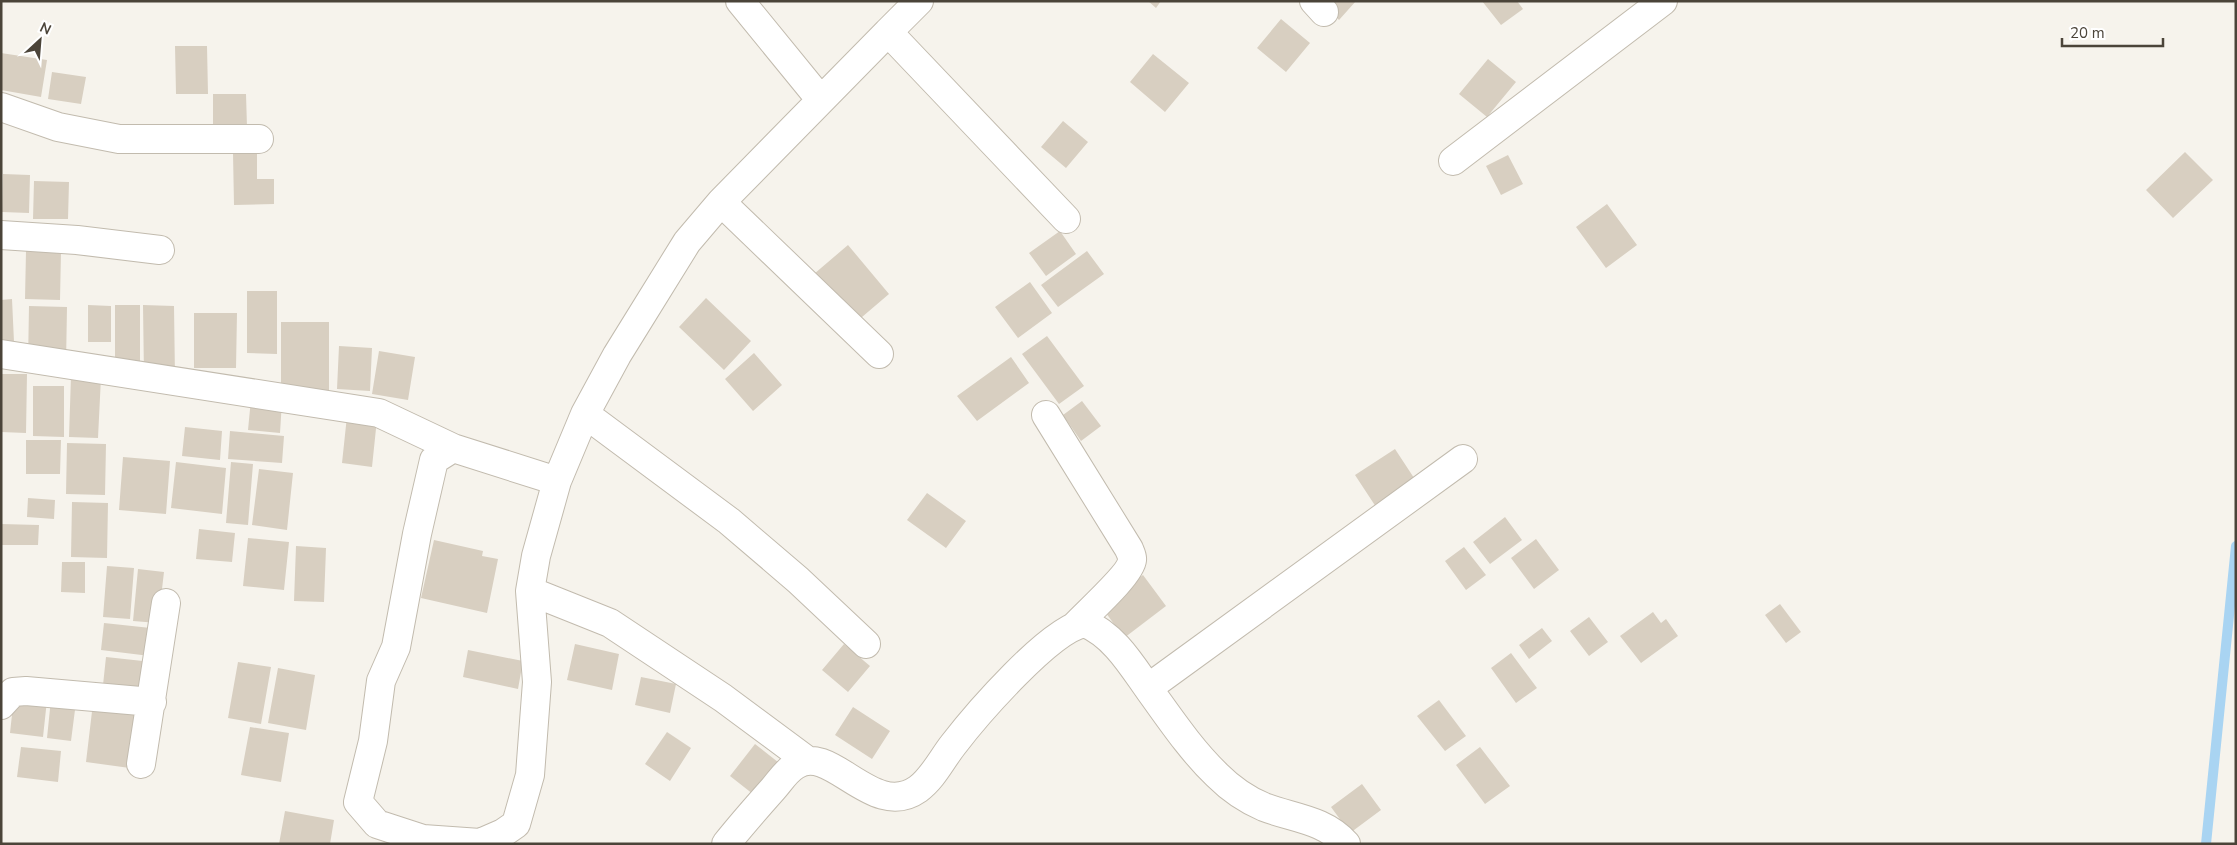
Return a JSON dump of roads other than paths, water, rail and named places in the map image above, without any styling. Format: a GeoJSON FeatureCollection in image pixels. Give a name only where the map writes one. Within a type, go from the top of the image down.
{"type":"FeatureCollection","features":[{"type":"Feature","properties":{"kind":"street"},"geometry":{"type":"LineString","coordinates":[[740,1],[820,99]]}},
{"type":"Feature","properties":{"kind":"street"},"geometry":{"type":"LineString","coordinates":[[453,448],[434,460],[417,534],[396,648],[381,681],[373,741],[358,802],[377,824],[423,841],[480,844],[503,833],[516,824],[530,775],[537,682],[530,591],[536,556],[557,481],[585,414],[617,354],[688,242],[721,202],[820,99],[919,1]]}},
{"type":"Feature","properties":{"kind":"street"},"geometry":{"type":"LineString","coordinates":[[1453,161],[1663,1]]}},
{"type":"Feature","properties":{"kind":"street"},"geometry":{"type":"LineString","coordinates":[[888,32],[1066,219]]}},
{"type":"Feature","properties":{"kind":"street"},"geometry":{"type":"LineString","coordinates":[[1,107],[58,127],[119,139],[259,140]]}},
{"type":"Feature","properties":{"kind":"street"},"geometry":{"type":"LineString","coordinates":[[721,202],[879,354]]}},
{"type":"Feature","properties":{"kind":"street"},"geometry":{"type":"LineString","coordinates":[[1,235],[78,240],[160,250]]}},
{"type":"Feature","properties":{"kind":"street"},"geometry":{"type":"LineString","coordinates":[[1,354],[378,413],[453,448],[557,481]]}},
{"type":"Feature","properties":{"kind":"street"},"geometry":{"type":"LineString","coordinates":[[585,414],[729,521],[798,580],[866,644]]}},
{"type":"Feature","properties":{"kind":"street"},"geometry":{"type":"LineString","coordinates":[[726,844],[781,779],[797,764],[808,761],[825,764],[877,793],[898,797],[908,794],[929,778],[994,696],[1050,642],[1076,625],[1122,578],[1133,559],[1130,549],[1046,415]]}},
{"type":"Feature","properties":{"kind":"street"},"geometry":{"type":"LineString","coordinates":[[1148,688],[1463,459]]}},
{"type":"Feature","properties":{"kind":"street"},"geometry":{"type":"LineString","coordinates":[[530,591],[610,623],[723,698],[808,761]]}},
{"type":"Feature","properties":{"kind":"street"},"geometry":{"type":"LineString","coordinates":[[142,764],[166,603]]}},
{"type":"Feature","properties":{"kind":"street"},"geometry":{"type":"LineString","coordinates":[[1076,625],[1085,623],[1108,636],[1131,664],[1197,755],[1236,793],[1262,806],[1324,826],[1346,844]]}},
{"type":"Feature","properties":{"kind":"street"},"geometry":{"type":"LineString","coordinates":[[1,705],[13,692],[26,691],[152,702]]}},
{"type":"Feature","properties":{"kind":"waterway"},"geometry":{"type":"LineString","coordinates":[[2206,844],[2236,546]]}}]}
